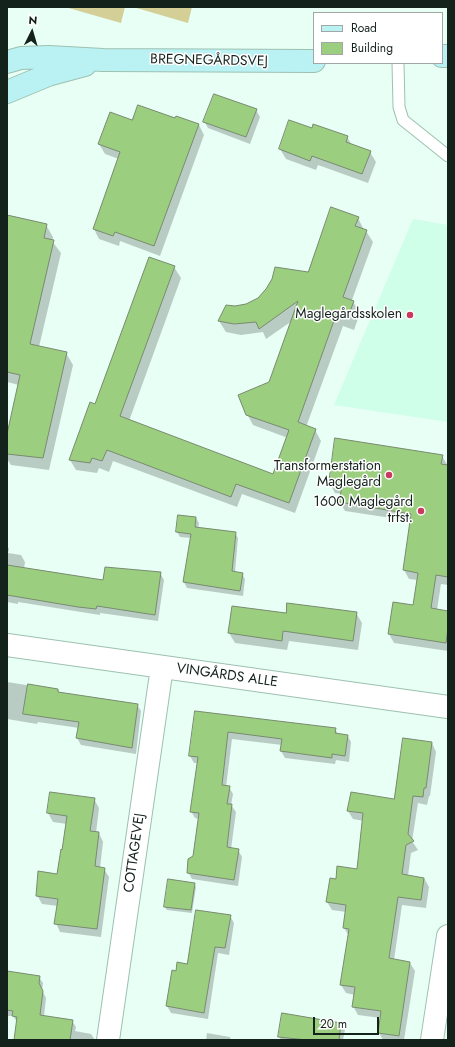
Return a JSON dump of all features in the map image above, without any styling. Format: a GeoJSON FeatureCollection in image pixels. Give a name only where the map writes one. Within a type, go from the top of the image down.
{"type":"FeatureCollection","features":[{"type":"Feature","properties":{"kind":"street"},"geometry":{"type":"LineString","coordinates":[[7,62],[21,58],[49,57],[103,60]]}},
{"type":"Feature","properties":{"kind":"street","name":"BREGNEGÅRDSVEJ"},"geometry":{"type":"LineString","coordinates":[[103,60],[313,62]]}},
{"type":"Feature","properties":{"kind":"street"},"geometry":{"type":"LineString","coordinates":[[7,92],[48,75],[103,60]]}},
{"type":"Feature","properties":{"kind":"street","name":"VINGÅRDS ALLE"},"geometry":{"type":"LineString","coordinates":[[7,645],[448,707]]}},
{"type":"Feature","properties":{"kind":"street","name":"COTTAGEVEJ"},"geometry":{"type":"LineString","coordinates":[[108,1040],[162,667]]}},
{"type":"Feature","properties":{"kind":"street"},"geometry":{"type":"LineString","coordinates":[[432,1040],[448,936]]}},
{"type":"Feature","properties":{"kind":"lane"},"geometry":{"type":"LineString","coordinates":[[398,64],[399,107],[403,120],[448,156]]}},
{"type":"Feature","properties":{"kind":"shaded area"},"geometry":{"type":"Polygon","coordinates":[[[65,7],[125,7],[121,23],[65,7]]]}},
{"type":"Feature","properties":{"kind":"shaded area"},"geometry":{"type":"Polygon","coordinates":[[[133,7],[192,7],[188,23],[133,7]]]}},
{"type":"Feature","properties":{"kind":"shaded area","name":"Maglegårdsskolen"},"geometry":{"type":"Polygon","coordinates":[[[413,219],[448,225],[448,422],[334,405],[413,219]]]}},
{"type":"Feature","properties":{"kind":"building"},"geometry":{"type":"Polygon","coordinates":[[[214,94],[257,109],[246,137],[203,122],[214,94]]]}},
{"type":"Feature","properties":{"kind":"building"},"geometry":{"type":"Polygon","coordinates":[[[138,105],[175,118],[176,116],[199,124],[154,246],[115,232],[113,236],[93,229],[120,152],[98,144],[110,112],[132,120],[138,105]]]}},
{"type":"Feature","properties":{"kind":"building"},"geometry":{"type":"Polygon","coordinates":[[[289,120],[312,128],[313,124],[348,136],[346,142],[371,151],[362,174],[312,156],[310,161],[279,149],[289,120]]]}},
{"type":"Feature","properties":{"kind":"building"},"geometry":{"type":"Polygon","coordinates":[[[331,207],[359,217],[355,226],[367,230],[343,297],[354,301],[347,319],[336,315],[298,422],[316,429],[289,503],[236,484],[231,497],[107,450],[102,461],[92,458],[90,463],[69,460],[90,402],[95,404],[149,257],[175,266],[120,416],[273,474],[289,430],[246,415],[238,395],[269,382],[298,301],[259,329],[256,322],[234,324],[218,321],[226,305],[235,306],[246,304],[258,298],[272,279],[275,267],[308,272],[331,207]]]}},
{"type":"Feature","properties":{"kind":"building"},"geometry":{"type":"Polygon","coordinates":[[[7,215],[47,224],[44,238],[54,240],[30,344],[67,352],[43,458],[7,454],[7,434],[20,375],[7,372],[7,215]]]}},
{"type":"Feature","properties":{"kind":"building"},"geometry":{"type":"Polygon","coordinates":[[[335,438],[443,455],[441,464],[448,465],[448,577],[436,575],[431,608],[448,611],[446,643],[388,634],[393,602],[413,605],[418,573],[403,570],[411,514],[339,502],[342,486],[329,484],[335,438]]]}},
{"type":"Feature","properties":{"kind":"building"},"geometry":{"type":"Polygon","coordinates":[[[178,515],[196,517],[195,527],[236,532],[232,571],[243,573],[240,591],[183,582],[191,534],[176,532],[178,515]]]}},
{"type":"Feature","properties":{"kind":"building"},"geometry":{"type":"Polygon","coordinates":[[[7,565],[103,580],[105,567],[161,572],[155,615],[97,606],[96,609],[78,607],[7,595],[7,565]]]}},
{"type":"Feature","properties":{"kind":"building"},"geometry":{"type":"Polygon","coordinates":[[[287,603],[357,612],[353,641],[283,631],[282,641],[228,633],[232,606],[286,613],[287,603]]]}},
{"type":"Feature","properties":{"kind":"building"},"geometry":{"type":"Polygon","coordinates":[[[28,684],[58,689],[58,692],[138,704],[132,748],[76,738],[79,722],[23,714],[28,684]]]}},
{"type":"Feature","properties":{"kind":"building"},"geometry":{"type":"Polygon","coordinates":[[[195,711],[336,728],[335,733],[348,735],[345,756],[332,754],[332,758],[280,751],[282,739],[228,732],[222,785],[230,786],[227,804],[232,804],[227,847],[239,849],[234,880],[187,873],[188,859],[193,856],[199,813],[190,812],[198,757],[189,756],[195,711]]]}},
{"type":"Feature","properties":{"kind":"building"},"geometry":{"type":"Polygon","coordinates":[[[403,738],[432,742],[426,788],[424,788],[423,797],[413,796],[408,834],[414,841],[406,845],[402,874],[424,878],[421,900],[398,897],[389,958],[410,962],[399,1036],[378,1033],[381,1011],[352,1007],[355,987],[340,985],[349,929],[343,928],[346,905],[326,902],[330,878],[336,879],[337,866],[357,869],[363,813],[347,811],[351,792],[394,799],[403,738]]]}},
{"type":"Feature","properties":{"kind":"building"},"geometry":{"type":"Polygon","coordinates":[[[50,792],[95,798],[90,831],[99,832],[95,866],[105,868],[97,929],[54,924],[58,899],[36,896],[38,871],[57,874],[67,816],[47,813],[50,792]]]}},
{"type":"Feature","properties":{"kind":"building"},"geometry":{"type":"Polygon","coordinates":[[[168,879],[195,883],[191,910],[164,907],[168,879]]]}},
{"type":"Feature","properties":{"kind":"building"},"geometry":{"type":"Polygon","coordinates":[[[196,910],[231,915],[225,948],[215,947],[204,1013],[166,1006],[172,970],[176,971],[177,962],[187,964],[196,910]]]}},
{"type":"Feature","properties":{"kind":"building"},"geometry":{"type":"Polygon","coordinates":[[[7,971],[40,976],[39,983],[43,991],[40,1015],[73,1020],[70,1040],[14,1040],[17,1017],[12,1016],[13,1011],[7,1010],[7,971]]]}},
{"type":"Feature","properties":{"kind":"building"},"geometry":{"type":"Polygon","coordinates":[[[282,1013],[341,1023],[339,1040],[307,1040],[278,1037],[282,1013]]]}},
{"type":"Feature","properties":{"kind":"place","name":"Maglegårdsskolen"},"geometry":{"type":"Point","coordinates":[410,315]}},
{"type":"Feature","properties":{"kind":"place","name":"Transformerstation Maglegård"},"geometry":{"type":"Point","coordinates":[389,475]}},
{"type":"Feature","properties":{"kind":"place","name":"1600 Maglegård trfst."},"geometry":{"type":"Point","coordinates":[421,511]}}]}
